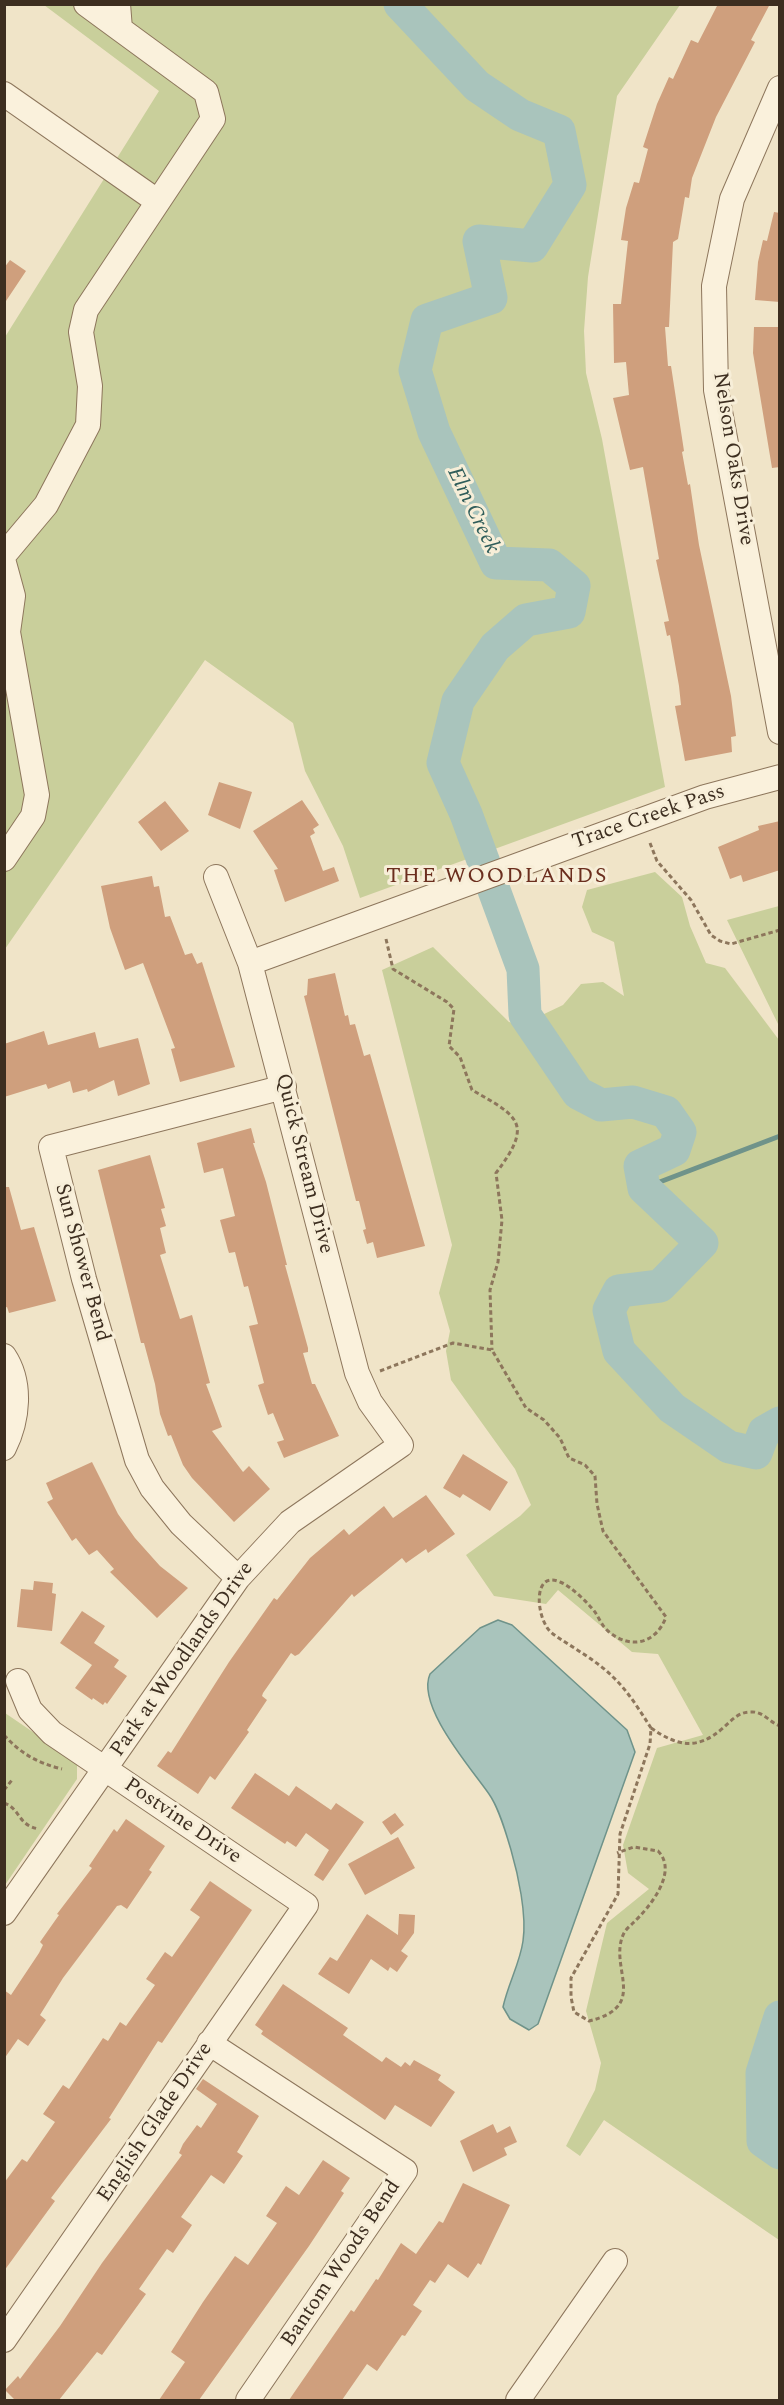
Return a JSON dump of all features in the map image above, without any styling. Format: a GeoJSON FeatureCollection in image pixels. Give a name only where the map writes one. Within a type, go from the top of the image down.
{"type":"FeatureCollection","features":[{"type":"Feature","properties":{"kind":"street"},"geometry":{"type":"LineString","coordinates":[[4,555],[46,505],[88,425],[90,386],[81,332],[86,310],[213,119],[206,92],[86,4]]}},
{"type":"Feature","properties":{"kind":"street"},"geometry":{"type":"LineString","coordinates":[[118,4],[120,29]]}},
{"type":"Feature","properties":{"kind":"street","name":"Nelson Oaks Drive"},"geometry":{"type":"LineString","coordinates":[[780,88],[732,199],[714,286],[716,390],[780,732]]}},
{"type":"Feature","properties":{"kind":"street"},"geometry":{"type":"LineString","coordinates":[[4,94],[157,201]]}},
{"type":"Feature","properties":{"kind":"street"},"geometry":{"type":"LineString","coordinates":[[4,563],[13,596],[8,632],[37,795],[33,816],[4,859]]}},
{"type":"Feature","properties":{"kind":"street","name":"Trace Creek Pass"},"geometry":{"type":"LineString","coordinates":[[250,963],[705,796],[780,777]]}},
{"type":"Feature","properties":{"kind":"street","name":"Quick Stream Drive"},"geometry":{"type":"LineString","coordinates":[[216,877],[250,963],[357,1373],[370,1402],[401,1444]]}},
{"type":"Feature","properties":{"kind":"street","name":"Sun Shower Bend"},"geometry":{"type":"LineString","coordinates":[[238,1578],[181,1524],[152,1488],[137,1460],[84,1279],[51,1147],[284,1087]]}},
{"type":"Feature","properties":{"kind":"street"},"geometry":{"type":"LineString","coordinates":[[4,1356],[15,1376],[16,1393],[15,1413],[4,1448]]}},
{"type":"Feature","properties":{"kind":"street","name":"Park at Woodlands Drive"},"geometry":{"type":"LineString","coordinates":[[4,1913],[238,1578],[290,1522],[401,1444]]}},
{"type":"Feature","properties":{"kind":"street","name":"Postvine Drive"},"geometry":{"type":"LineString","coordinates":[[18,1681],[30,1710],[52,1733],[306,1905]]}},
{"type":"Feature","properties":{"kind":"street","name":"English Glade Drive"},"geometry":{"type":"LineString","coordinates":[[4,2340],[84,2228],[306,1905]]}},
{"type":"Feature","properties":{"kind":"street","name":"Bantom Woods Bend"},"geometry":{"type":"LineString","coordinates":[[209,2043],[405,2171],[248,2400]]}},
{"type":"Feature","properties":{"kind":"street"},"geometry":{"type":"LineString","coordinates":[[518,2400],[615,2261]]}},
{"type":"Feature","properties":{"kind":"path"},"geometry":{"type":"LineString","coordinates":[[650,843],[657,861],[691,900],[711,935],[731,944],[780,930]]}},
{"type":"Feature","properties":{"kind":"path"},"geometry":{"type":"LineString","coordinates":[[386,939],[393,969],[447,1002],[454,1009],[449,1046],[460,1057],[472,1090],[502,1107],[513,1116],[518,1126],[517,1139],[511,1154],[496,1173],[502,1220],[498,1262],[490,1290],[492,1350],[526,1408],[544,1420],[560,1438],[569,1458],[585,1464],[596,1476],[597,1504],[603,1531],[666,1617],[661,1631],[653,1638],[629,1641],[606,1629],[594,1610],[561,1582],[552,1580],[544,1583],[539,1592],[542,1618],[550,1632],[613,1676],[651,1728],[669,1741],[685,1745],[717,1733],[739,1714],[761,1713],[780,1726]]}},
{"type":"Feature","properties":{"kind":"path"},"geometry":{"type":"LineString","coordinates":[[379,1372],[453,1343],[492,1350]]}},
{"type":"Feature","properties":{"kind":"path"},"geometry":{"type":"LineString","coordinates":[[617,1853],[634,1847],[658,1851],[665,1861],[665,1871],[660,1889],[624,1932],[621,1945],[622,1998],[616,2010],[603,2018],[589,2021],[574,2012],[571,1978],[618,1894],[617,1853],[620,1834],[650,1744],[651,1728]]}},
{"type":"Feature","properties":{"kind":"path"},"geometry":{"type":"LineString","coordinates":[[4,1735],[18,1750],[39,1762],[62,1769]]}},
{"type":"Feature","properties":{"kind":"path"},"geometry":{"type":"LineString","coordinates":[[4,1790],[12,1780]]}},
{"type":"Feature","properties":{"kind":"path"},"geometry":{"type":"LineString","coordinates":[[4,1803],[11,1806],[22,1822],[39,1829]]}},
{"type":"Feature","properties":{"kind":"green space"},"geometry":{"type":"Polygon","coordinates":[[[44,5],[680,5],[617,96],[588,277],[584,331],[586,373],[602,439],[665,787],[360,898],[343,846],[305,771],[293,723],[205,660],[5,949],[5,337],[159,91],[44,5]]]}},
{"type":"Feature","properties":{"kind":"green space"},"geometry":{"type":"Polygon","coordinates":[[[655,872],[682,897],[690,926],[706,963],[725,968],[779,1040],[779,2240],[604,2120],[580,2156],[566,2146],[595,2090],[601,2063],[586,2011],[607,1923],[649,1889],[628,1873],[623,1845],[657,1748],[703,1735],[658,1654],[632,1652],[558,1590],[546,1604],[494,1596],[466,1555],[520,1516],[531,1505],[515,1469],[451,1380],[446,1351],[450,1331],[439,1293],[452,1245],[382,970],[433,947],[509,1022],[521,1025],[563,1005],[581,984],[603,982],[624,996],[614,942],[592,932],[582,907],[587,890],[655,872]]]}},
{"type":"Feature","properties":{"kind":"green space"},"geometry":{"type":"Polygon","coordinates":[[[780,906],[779,1026],[727,920],[780,906]]]}},
{"type":"Feature","properties":{"kind":"green space"},"geometry":{"type":"Polygon","coordinates":[[[5,1713],[77,1762],[77,1779],[5,1885],[5,1713]]]}},
{"type":"Feature","properties":{"kind":"water"},"geometry":{"type":"Polygon","coordinates":[[[498,1620],[512,1625],[627,1730],[635,1752],[538,2024],[529,2030],[510,2019],[503,2007],[519,1957],[524,1931],[521,1895],[509,1843],[493,1800],[438,1719],[431,1703],[428,1687],[430,1674],[480,1628],[498,1620]]]}},
{"type":"Feature","properties":{"kind":"building"},"geometry":{"type":"Polygon","coordinates":[[[718,4],[770,4],[751,40],[755,42],[716,117],[692,178],[689,198],[685,197],[678,239],[673,242],[669,327],[665,327],[668,366],[671,366],[684,451],[682,452],[731,696],[736,736],[731,737],[732,752],[685,761],[675,706],[681,705],[679,686],[670,635],[667,636],[664,622],[669,621],[656,560],[659,559],[643,467],[630,470],[613,398],[629,395],[626,362],[614,363],[613,304],[621,304],[628,241],[621,240],[626,208],[634,182],[639,183],[648,149],[643,147],[657,104],[669,77],[673,79],[691,40],[698,43],[718,4]]]}},
{"type":"Feature","properties":{"kind":"building"},"geometry":{"type":"Polygon","coordinates":[[[774,212],[780,213],[780,302],[755,300],[758,262],[763,240],[767,241],[774,212]]]}},
{"type":"Feature","properties":{"kind":"building"},"geometry":{"type":"Polygon","coordinates":[[[10,260],[26,271],[4,304],[4,268],[10,260]]]}},
{"type":"Feature","properties":{"kind":"building"},"geometry":{"type":"Polygon","coordinates":[[[754,327],[780,327],[780,467],[772,468],[753,353],[754,327]]]}},
{"type":"Feature","properties":{"kind":"building"},"geometry":{"type":"Polygon","coordinates":[[[219,782],[252,792],[240,829],[208,815],[219,782]]]}},
{"type":"Feature","properties":{"kind":"building"},"geometry":{"type":"Polygon","coordinates":[[[302,800],[319,825],[313,829],[315,833],[310,836],[323,871],[334,867],[339,881],[285,902],[274,870],[278,869],[253,831],[302,800]]]}},
{"type":"Feature","properties":{"kind":"building"},"geometry":{"type":"Polygon","coordinates":[[[165,801],[189,831],[161,851],[138,822],[165,801]]]}},
{"type":"Feature","properties":{"kind":"building"},"geometry":{"type":"Polygon","coordinates":[[[780,821],[780,870],[743,882],[741,875],[730,879],[718,847],[759,830],[758,826],[780,821]]]}},
{"type":"Feature","properties":{"kind":"building"},"geometry":{"type":"Polygon","coordinates":[[[152,876],[154,887],[159,886],[165,917],[170,916],[185,955],[192,953],[197,964],[202,962],[235,1067],[180,1082],[171,1049],[175,1048],[143,963],[125,970],[110,928],[101,886],[152,876]]]}},
{"type":"Feature","properties":{"kind":"building"},"geometry":{"type":"Polygon","coordinates":[[[335,973],[345,1016],[348,1015],[350,1025],[355,1024],[364,1056],[370,1054],[425,1246],[377,1258],[373,1242],[367,1244],[363,1230],[366,1229],[359,1201],[356,1201],[304,996],[307,995],[308,979],[335,973]]]}},
{"type":"Feature","properties":{"kind":"building"},"geometry":{"type":"Polygon","coordinates":[[[44,1031],[48,1045],[95,1032],[99,1048],[138,1038],[150,1084],[118,1096],[114,1080],[88,1092],[87,1089],[73,1093],[70,1081],[48,1089],[46,1084],[4,1097],[4,1044],[44,1031]]]}},
{"type":"Feature","properties":{"kind":"building"},"geometry":{"type":"Polygon","coordinates":[[[251,1128],[255,1143],[253,1143],[266,1182],[287,1265],[285,1265],[308,1348],[308,1352],[303,1353],[312,1384],[315,1384],[339,1436],[284,1458],[277,1442],[284,1440],[273,1413],[268,1415],[258,1385],[264,1383],[249,1326],[258,1324],[248,1286],[244,1287],[235,1252],[229,1253],[220,1220],[235,1216],[223,1168],[204,1173],[197,1143],[251,1128]]]}},
{"type":"Feature","properties":{"kind":"building"},"geometry":{"type":"Polygon","coordinates":[[[150,1155],[165,1208],[161,1209],[166,1226],[160,1228],[166,1253],[160,1255],[180,1319],[192,1315],[210,1383],[206,1384],[222,1427],[212,1431],[243,1472],[249,1466],[270,1489],[234,1522],[192,1478],[183,1465],[171,1435],[168,1436],[160,1414],[144,1343],[141,1343],[98,1170],[150,1155]]]}},
{"type":"Feature","properties":{"kind":"building"},"geometry":{"type":"Polygon","coordinates":[[[4,1187],[9,1187],[21,1230],[34,1227],[56,1301],[9,1313],[7,1307],[4,1308],[4,1187]]]}},
{"type":"Feature","properties":{"kind":"building"},"geometry":{"type":"Polygon","coordinates":[[[463,1454],[508,1482],[490,1511],[463,1494],[460,1498],[443,1488],[463,1454]]]}},
{"type":"Feature","properties":{"kind":"building"},"geometry":{"type":"Polygon","coordinates":[[[92,1462],[118,1514],[135,1538],[160,1566],[188,1588],[157,1618],[110,1572],[114,1569],[97,1550],[89,1555],[76,1538],[72,1541],[47,1502],[53,1499],[46,1483],[92,1462]]]}},
{"type":"Feature","properties":{"kind":"building"},"geometry":{"type":"Polygon","coordinates":[[[426,1495],[455,1534],[428,1553],[426,1549],[406,1563],[402,1558],[354,1597],[352,1594],[299,1654],[295,1656],[291,1653],[263,1693],[262,1696],[267,1700],[247,1730],[249,1732],[215,1780],[210,1776],[198,1794],[157,1766],[168,1751],[171,1753],[229,1662],[274,1598],[277,1600],[310,1558],[344,1529],[349,1535],[384,1506],[393,1518],[426,1495]]]}},
{"type":"Feature","properties":{"kind":"building"},"geometry":{"type":"Polygon","coordinates":[[[34,1581],[53,1583],[52,1593],[56,1594],[52,1631],[17,1627],[21,1589],[33,1590],[34,1581]]]}},
{"type":"Feature","properties":{"kind":"building"},"geometry":{"type":"Polygon","coordinates":[[[82,1611],[105,1626],[94,1643],[119,1660],[114,1667],[127,1676],[107,1704],[105,1702],[103,1705],[75,1688],[92,1665],[60,1643],[82,1611]]]}},
{"type":"Feature","properties":{"kind":"building"},"geometry":{"type":"Polygon","coordinates":[[[255,1773],[289,1796],[296,1786],[331,1810],[336,1803],[364,1822],[323,1881],[314,1875],[329,1850],[306,1833],[296,1847],[287,1841],[285,1844],[231,1808],[255,1773]]]}},
{"type":"Feature","properties":{"kind":"building"},"geometry":{"type":"Polygon","coordinates":[[[395,1813],[404,1825],[391,1835],[382,1822],[395,1813]]]}},
{"type":"Feature","properties":{"kind":"building"},"geometry":{"type":"Polygon","coordinates":[[[126,1819],[165,1846],[149,1870],[152,1872],[127,1909],[121,1905],[117,1906],[63,1978],[40,2015],[46,2020],[28,2046],[18,2039],[4,2059],[4,1990],[11,1995],[39,1953],[43,1945],[40,1942],[59,1915],[57,1914],[92,1868],[89,1866],[114,1829],[117,1832],[126,1819]]]}},
{"type":"Feature","properties":{"kind":"building"},"geometry":{"type":"Polygon","coordinates":[[[398,1837],[415,1868],[365,1895],[348,1864],[398,1837]]]}},
{"type":"Feature","properties":{"kind":"building"},"geometry":{"type":"Polygon","coordinates":[[[210,1881],[252,1910],[162,2043],[158,2041],[109,2118],[111,2119],[51,2198],[55,2201],[4,2271],[4,2183],[22,2159],[27,2162],[55,2122],[43,2114],[63,2085],[69,2089],[103,2038],[108,2041],[120,2022],[126,2026],[155,1985],[146,1979],[165,1952],[172,1957],[200,1917],[190,1910],[210,1881]]]}},
{"type":"Feature","properties":{"kind":"building"},"geometry":{"type":"Polygon","coordinates":[[[367,1914],[398,1935],[399,1914],[415,1915],[414,1933],[401,1951],[408,1956],[397,1972],[390,1967],[388,1971],[371,1959],[349,1994],[318,1974],[330,1957],[337,1961],[367,1914]]]}},
{"type":"Feature","properties":{"kind":"building"},"geometry":{"type":"Polygon","coordinates":[[[283,1984],[348,2028],[343,2035],[382,2062],[386,2057],[401,2067],[405,2062],[410,2066],[414,2060],[441,2075],[438,2080],[455,2092],[431,2127],[395,2105],[385,2120],[261,2034],[263,2031],[255,2025],[283,1984]]]}},
{"type":"Feature","properties":{"kind":"building"},"geometry":{"type":"Polygon","coordinates":[[[203,2079],[259,2116],[237,2152],[243,2156],[224,2184],[211,2175],[181,2217],[192,2225],[173,2253],[167,2249],[139,2289],[146,2294],[102,2355],[97,2352],[59,2400],[15,2400],[5,2390],[18,2376],[20,2379],[60,2326],[102,2263],[182,2155],[179,2153],[183,2144],[197,2125],[201,2128],[217,2104],[196,2089],[203,2079]]]}},
{"type":"Feature","properties":{"kind":"building"},"geometry":{"type":"Polygon","coordinates":[[[493,2124],[497,2133],[510,2126],[517,2142],[504,2148],[507,2155],[473,2172],[460,2141],[493,2124]]]}},
{"type":"Feature","properties":{"kind":"building"},"geometry":{"type":"Polygon","coordinates":[[[323,2160],[350,2178],[341,2191],[344,2193],[309,2246],[199,2400],[159,2400],[185,2362],[171,2352],[203,2302],[235,2256],[248,2265],[277,2223],[266,2216],[286,2186],[299,2195],[323,2160]]]}},
{"type":"Feature","properties":{"kind":"building"},"geometry":{"type":"Polygon","coordinates":[[[463,2183],[510,2205],[481,2265],[478,2263],[468,2278],[448,2264],[435,2283],[430,2280],[413,2305],[422,2311],[405,2336],[402,2335],[377,2371],[367,2364],[342,2400],[289,2400],[351,2310],[354,2312],[376,2279],[378,2280],[401,2243],[416,2254],[439,2221],[443,2223],[463,2183]]]}},
{"type":"Feature","properties":{"kind":"waterway","name":"Elm Creek"},"geometry":{"type":"LineString","coordinates":[[400,4],[477,86],[520,115],[559,131],[570,185],[532,246],[479,241],[491,298],[427,320],[415,370],[434,432],[496,563],[549,565],[574,586],[569,612],[526,620],[495,647],[458,701],[443,763],[466,814],[523,969],[525,1015],[578,1093],[601,1105],[633,1102],[666,1112],[680,1132],[674,1150],[640,1166],[644,1188],[702,1243],[660,1286],[619,1291],[609,1310],[619,1351],[672,1408],[729,1447],[756,1453],[764,1432],[780,1423]]}},
{"type":"Feature","properties":{"kind":"waterway"},"geometry":{"type":"LineString","coordinates":[[644,1188],[780,1136]]}},
{"type":"Feature","properties":{"kind":"waterway","name":"Elm Creek"},"geometry":{"type":"LineString","coordinates":[[780,2017],[762,2073],[763,2141],[780,2153]]}},
{"type":"Feature","properties":{"kind":"district","name":"THE WOODLANDS"},"geometry":{"type":"Point","coordinates":[497,878]}}]}
